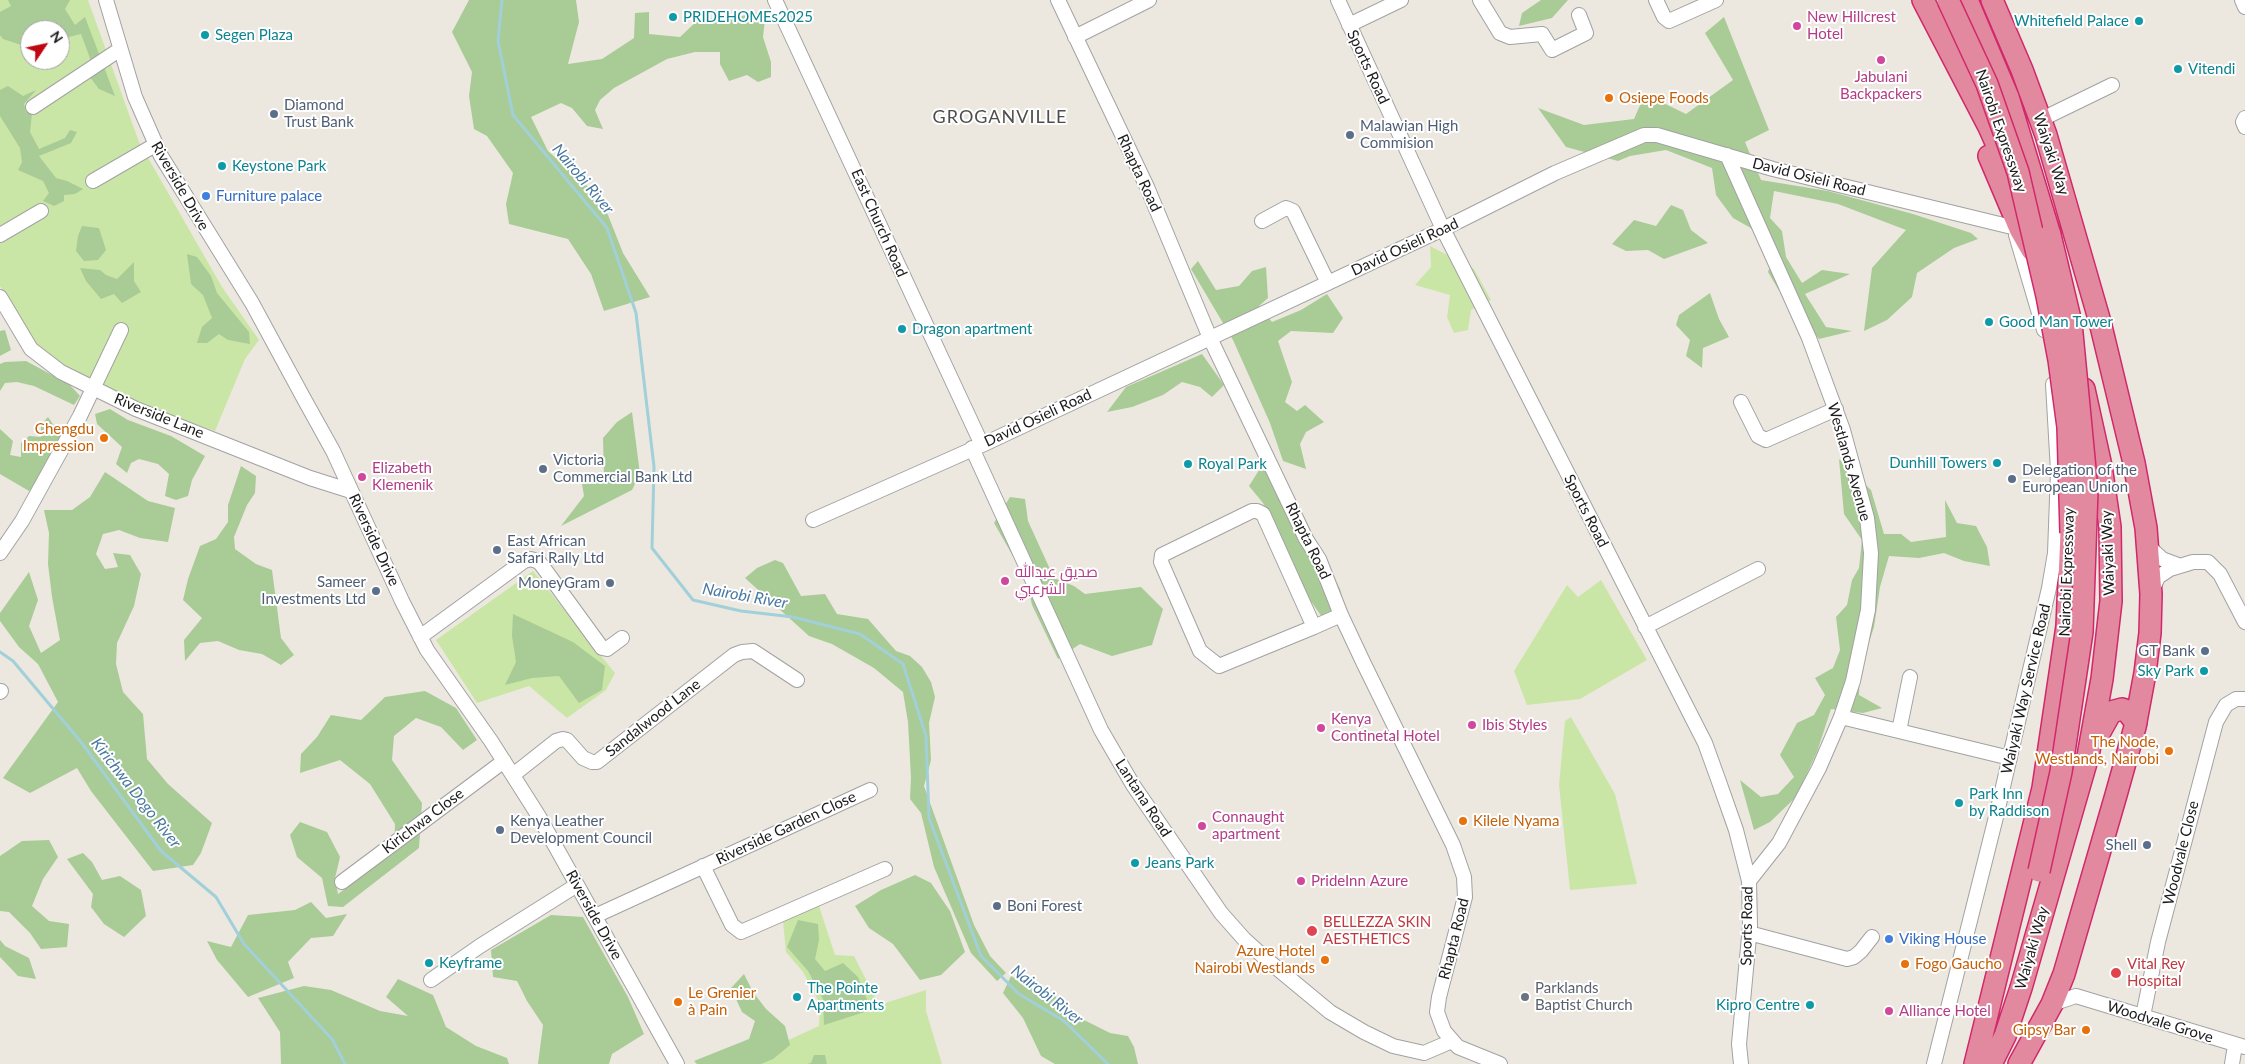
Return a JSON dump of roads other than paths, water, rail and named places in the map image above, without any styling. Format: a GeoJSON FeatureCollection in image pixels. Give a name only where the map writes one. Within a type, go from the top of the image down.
{"type":"FeatureCollection","features":[{"type":"Feature","properties":{"kind":"highway"},"geometry":{"type":"LineString","coordinates":[[1910,0],[1975,125],[2017,228],[2032,250],[2046,258]]}},
{"type":"Feature","properties":{"kind":"highway","name":"Waiyaki Way"},"geometry":{"type":"LineString","coordinates":[[1923,0],[1989,126],[2046,258],[2087,397],[2110,527],[2111,601],[2108,636],[2088,756],[2021,988],[2005,1036],[1990,1063]]}},
{"type":"Feature","properties":{"kind":"highway","name":"Nairobi Expressway"},"geometry":{"type":"LineString","coordinates":[[1948,0],[1987,84],[2018,172],[2047,296],[2059,360],[2068,427],[2071,533],[2067,626],[2043,788],[1990,1063]]}},
{"type":"Feature","properties":{"kind":"highway","name":"Nairobi Expressway"},"geometry":{"type":"LineString","coordinates":[[1967,0],[2008,97],[2050,235],[2071,322],[2087,490],[2082,632],[2061,772],[1990,1063]]}},
{"type":"Feature","properties":{"kind":"highway","name":"Waiyaki Way"},"geometry":{"type":"LineString","coordinates":[[1992,0],[2022,70],[2040,120],[2077,237],[2138,484],[2148,538],[2151,594],[2150,633],[2136,722],[2064,974],[2052,1004],[2019,1064]]}},
{"type":"Feature","properties":{"kind":"highway"},"geometry":{"type":"LineString","coordinates":[[2102,475],[2119,497],[2127,500],[2134,497],[2138,484]]}},
{"type":"Feature","properties":{"kind":"highway"},"geometry":{"type":"LineString","coordinates":[[2110,527],[2118,521],[2132,521],[2148,538]]}},
{"type":"Feature","properties":{"kind":"highway"},"geometry":{"type":"LineString","coordinates":[[2088,756],[2101,727],[2111,712],[2122,709],[2128,712],[2136,722]]}},
{"type":"Feature","properties":{"kind":"street","name":"Riverside Drive"},"geometry":{"type":"LineString","coordinates":[[106,0],[120,50],[146,126],[155,144],[195,214],[252,303],[332,451],[420,637],[513,775],[596,916],[677,1064]]}},
{"type":"Feature","properties":{"kind":"street","name":"East Church Road"},"geometry":{"type":"LineString","coordinates":[[775,0],[977,447]]}},
{"type":"Feature","properties":{"kind":"street","name":"Rhapta Road"},"geometry":{"type":"LineString","coordinates":[[1058,0],[1147,187],[1210,338],[1306,539],[1319,559],[1342,616],[1453,845],[1462,868],[1466,888],[1463,910],[1439,997],[1437,1012],[1444,1031],[1452,1041],[1470,1054],[1500,1064]]}},
{"type":"Feature","properties":{"kind":"street"},"geometry":{"type":"LineString","coordinates":[[1075,38],[1149,0]]}},
{"type":"Feature","properties":{"kind":"street","name":"Sports Road"},"geometry":{"type":"LineString","coordinates":[[1338,0],[1443,229],[1704,743],[1736,830],[1749,881],[1749,933],[1739,1044],[1741,1064]]}},
{"type":"Feature","properties":{"kind":"street"},"geometry":{"type":"LineString","coordinates":[[1349,25],[1401,0]]}},
{"type":"Feature","properties":{"kind":"street"},"geometry":{"type":"LineString","coordinates":[[1480,0],[1500,34],[1510,37],[1542,34],[1552,50],[1586,33],[1579,15]]}},
{"type":"Feature","properties":{"kind":"street"},"geometry":{"type":"LineString","coordinates":[[1656,0],[1664,17],[1670,20],[1716,0]]}},
{"type":"Feature","properties":{"kind":"street"},"geometry":{"type":"LineString","coordinates":[[2242,0],[2245,7]]}},
{"type":"Feature","properties":{"kind":"street"},"geometry":{"type":"LineString","coordinates":[[33,107],[120,50]]}},
{"type":"Feature","properties":{"kind":"street"},"geometry":{"type":"LineString","coordinates":[[2040,120],[2112,85]]}},
{"type":"Feature","properties":{"kind":"street"},"geometry":{"type":"LineString","coordinates":[[2245,118],[2243,122],[2245,127]]}},
{"type":"Feature","properties":{"kind":"street","name":"David Osieli Road"},"geometry":{"type":"LineString","coordinates":[[813,520],[977,447],[1328,283],[1443,229],[1554,173],[1644,135],[1657,135],[1726,155],[2017,228]]}},
{"type":"Feature","properties":{"kind":"street"},"geometry":{"type":"LineString","coordinates":[[93,181],[155,144]]}},
{"type":"Feature","properties":{"kind":"street","name":"Westlands Avenue"},"geometry":{"type":"LineString","coordinates":[[1726,155],[1798,314],[1844,430],[1867,518],[1871,553],[1868,610],[1853,681],[1841,718],[1819,768],[1779,843],[1749,881]]}},
{"type":"Feature","properties":{"kind":"street"},"geometry":{"type":"LineString","coordinates":[[1262,221],[1286,208],[1293,210],[1328,283]]}},
{"type":"Feature","properties":{"kind":"street"},"geometry":{"type":"LineString","coordinates":[[0,236],[41,212]]}},
{"type":"Feature","properties":{"kind":"street","name":"Waiyaki Way Service Road"},"geometry":{"type":"LineString","coordinates":[[1934,1064],[2010,758],[2049,588],[2054,552],[2058,471],[2051,356],[2017,228]]}},
{"type":"Feature","properties":{"kind":"street","name":"Riverside Lane"},"geometry":{"type":"LineString","coordinates":[[0,297],[32,349],[61,372],[94,390],[136,409],[310,478],[351,491]]}},
{"type":"Feature","properties":{"kind":"street"},"geometry":{"type":"LineString","coordinates":[[2048,340],[2062,309]]}},
{"type":"Feature","properties":{"kind":"street"},"geometry":{"type":"LineString","coordinates":[[0,553],[22,521],[94,390],[121,330]]}},
{"type":"Feature","properties":{"kind":"street"},"geometry":{"type":"LineString","coordinates":[[1740,402],[1758,436],[1766,440],[1836,409]]}},
{"type":"Feature","properties":{"kind":"street","name":"Lantana Road"},"geometry":{"type":"LineString","coordinates":[[977,447],[1102,730],[1133,785],[1221,913],[1244,939],[1266,959],[1330,1012],[1364,1032],[1393,1046],[1424,1053],[1452,1041]]}},
{"type":"Feature","properties":{"kind":"street"},"geometry":{"type":"LineString","coordinates":[[1314,627],[1263,514],[1257,511],[1252,511],[1162,555],[1161,562],[1200,651],[1219,666],[1342,616]]}},
{"type":"Feature","properties":{"kind":"street"},"geometry":{"type":"LineString","coordinates":[[2148,538],[2162,559],[2178,565]]}},
{"type":"Feature","properties":{"kind":"street"},"geometry":{"type":"LineString","coordinates":[[420,637],[524,561],[531,559],[539,562],[602,648],[607,649],[622,638]]}},
{"type":"Feature","properties":{"kind":"street"},"geometry":{"type":"LineString","coordinates":[[2151,594],[2158,577],[2178,565],[2200,561],[2208,562],[2215,566],[2245,622]]}},
{"type":"Feature","properties":{"kind":"street"},"geometry":{"type":"LineString","coordinates":[[1645,627],[1758,569]]}},
{"type":"Feature","properties":{"kind":"street","name":"Sandalwood Lane"},"geometry":{"type":"LineString","coordinates":[[513,775],[556,741],[563,739],[583,758],[596,762],[734,655],[742,652],[753,651],[798,680]]}},
{"type":"Feature","properties":{"kind":"street"},"geometry":{"type":"LineString","coordinates":[[1900,731],[1910,677]]}},
{"type":"Feature","properties":{"kind":"street","name":"Woodvale Close"},"geometry":{"type":"LineString","coordinates":[[2143,1016],[2158,942],[2216,722],[2226,705],[2242,696]]}},
{"type":"Feature","properties":{"kind":"street"},"geometry":{"type":"LineString","coordinates":[[1841,718],[2010,758]]}},
{"type":"Feature","properties":{"kind":"street","name":"Kirichwa Close"},"geometry":{"type":"LineString","coordinates":[[342,882],[504,761]]}},
{"type":"Feature","properties":{"kind":"street","name":"Riverside Garden Close"},"geometry":{"type":"LineString","coordinates":[[596,916],[870,790]]}},
{"type":"Feature","properties":{"kind":"street","name":"Riverside Garden Close"},"geometry":{"type":"LineString","coordinates":[[703,866],[732,925],[741,932],[885,869]]}},
{"type":"Feature","properties":{"kind":"street"},"geometry":{"type":"LineString","coordinates":[[431,980],[577,884]]}},
{"type":"Feature","properties":{"kind":"street"},"geometry":{"type":"LineString","coordinates":[[1749,933],[1847,958],[1854,957],[1872,937]]}},
{"type":"Feature","properties":{"kind":"street"},"geometry":{"type":"LineString","coordinates":[[2052,1004],[2076,996],[2064,974]]}},
{"type":"Feature","properties":{"kind":"street","name":"Woodvale Grove"},"geometry":{"type":"LineString","coordinates":[[2076,996],[2240,1046]]}},
{"type":"Feature","properties":{"kind":"street","name":"Sports Road"},"geometry":{"type":"LineString","coordinates":[[1731,1064],[1739,1044]]}},
{"type":"Feature","properties":{"kind":"street"},"geometry":{"type":"LineString","coordinates":[[2232,1064],[2240,1046]]}},
{"type":"Feature","properties":{"kind":"waterway","name":"Nairobi River"},"geometry":{"type":"LineString","coordinates":[[502,0],[498,41],[513,115],[607,228],[636,313],[654,467],[652,548],[693,600],[741,611],[793,617],[860,634],[903,664],[926,736],[929,818],[981,956],[1019,994],[1064,1021],[1108,1064]]}},
{"type":"Feature","properties":{"kind":"waterway","name":"Kirichwa Dogo River"},"geometry":{"type":"LineString","coordinates":[[0,652],[13,661],[81,742],[161,851],[216,897],[244,944],[332,1039],[345,1064]]}},
{"type":"Feature","properties":{"kind":"place","name":"PRIDEHOMEs2025"},"geometry":{"type":"Point","coordinates":[673,17]}},
{"type":"Feature","properties":{"kind":"place","name":"Whitefield Palace"},"geometry":{"type":"Point","coordinates":[2139,21]}},
{"type":"Feature","properties":{"kind":"place","name":"New Hillcrest Hotel"},"geometry":{"type":"Point","coordinates":[1797,26]}},
{"type":"Feature","properties":{"kind":"place","name":"Segen Plaza"},"geometry":{"type":"Point","coordinates":[205,35]}},
{"type":"Feature","properties":{"kind":"place","name":"Jabulani Backpackers"},"geometry":{"type":"Point","coordinates":[1881,60]}},
{"type":"Feature","properties":{"kind":"place","name":"Vitendi"},"geometry":{"type":"Point","coordinates":[2178,69]}},
{"type":"Feature","properties":{"kind":"place","name":"Osiepe Foods"},"geometry":{"type":"Point","coordinates":[1609,98]}},
{"type":"Feature","properties":{"kind":"place","name":"Diamond Trust Bank"},"geometry":{"type":"Point","coordinates":[274,114]}},
{"type":"Feature","properties":{"kind":"place","name":"Malawian High Commision"},"geometry":{"type":"Point","coordinates":[1350,135]}},
{"type":"Feature","properties":{"kind":"place","name":"Keystone Park"},"geometry":{"type":"Point","coordinates":[222,166]}},
{"type":"Feature","properties":{"kind":"place","name":"Furniture palace"},"geometry":{"type":"Point","coordinates":[206,196]}},
{"type":"Feature","properties":{"kind":"place","name":"Good Man Tower"},"geometry":{"type":"Point","coordinates":[1989,322]}},
{"type":"Feature","properties":{"kind":"place","name":"Dragon apartment"},"geometry":{"type":"Point","coordinates":[902,329]}},
{"type":"Feature","properties":{"kind":"place","name":"Chengdu Impression"},"geometry":{"type":"Point","coordinates":[104,438]}},
{"type":"Feature","properties":{"kind":"place","name":"Dunhill Towers"},"geometry":{"type":"Point","coordinates":[1997,463]}},
{"type":"Feature","properties":{"kind":"place","name":"Royal Park"},"geometry":{"type":"Point","coordinates":[1188,464]}},
{"type":"Feature","properties":{"kind":"place","name":"Victoria Commercial Bank Ltd"},"geometry":{"type":"Point","coordinates":[543,469]}},
{"type":"Feature","properties":{"kind":"place","name":"Elizabeth Klemenik"},"geometry":{"type":"Point","coordinates":[362,477]}},
{"type":"Feature","properties":{"kind":"place","name":"Delegation of the European Union"},"geometry":{"type":"Point","coordinates":[2012,479]}},
{"type":"Feature","properties":{"kind":"place","name":"East African Safari Rally Ltd"},"geometry":{"type":"Point","coordinates":[497,550]}},
{"type":"Feature","properties":{"kind":"place","name":"صديق عبدالله الشرعبي"},"geometry":{"type":"Point","coordinates":[1005,581]}},
{"type":"Feature","properties":{"kind":"place","name":"MoneyGram"},"geometry":{"type":"Point","coordinates":[610,583]}},
{"type":"Feature","properties":{"kind":"place","name":"Sameer Investments Ltd"},"geometry":{"type":"Point","coordinates":[376,591]}},
{"type":"Feature","properties":{"kind":"place","name":"GT Bank"},"geometry":{"type":"Point","coordinates":[2205,651]}},
{"type":"Feature","properties":{"kind":"place","name":"Sky Park"},"geometry":{"type":"Point","coordinates":[2204,671]}},
{"type":"Feature","properties":{"kind":"place","name":"Ibis Styles"},"geometry":{"type":"Point","coordinates":[1472,725]}},
{"type":"Feature","properties":{"kind":"place","name":"Kenya Continetal Hotel"},"geometry":{"type":"Point","coordinates":[1321,728]}},
{"type":"Feature","properties":{"kind":"place","name":"The Node, Westlands, Nairobi"},"geometry":{"type":"Point","coordinates":[2169,751]}},
{"type":"Feature","properties":{"kind":"place","name":"Park Inn by Raddison"},"geometry":{"type":"Point","coordinates":[1959,803]}},
{"type":"Feature","properties":{"kind":"place","name":"Kilele Nyama"},"geometry":{"type":"Point","coordinates":[1463,821]}},
{"type":"Feature","properties":{"kind":"place","name":"Connaught apartment"},"geometry":{"type":"Point","coordinates":[1202,826]}},
{"type":"Feature","properties":{"kind":"place","name":"Kenya Leather Development Council"},"geometry":{"type":"Point","coordinates":[500,830]}},
{"type":"Feature","properties":{"kind":"place","name":"Shell"},"geometry":{"type":"Point","coordinates":[2147,845]}},
{"type":"Feature","properties":{"kind":"place","name":"Jeans Park"},"geometry":{"type":"Point","coordinates":[1135,863]}},
{"type":"Feature","properties":{"kind":"place","name":"PrideInn Azure"},"geometry":{"type":"Point","coordinates":[1301,881]}},
{"type":"Feature","properties":{"kind":"place","name":"Boni Forest"},"geometry":{"type":"Point","coordinates":[997,906]}},
{"type":"Feature","properties":{"kind":"place","name":"BELLEZZA SKIN AESTHETICS"},"geometry":{"type":"Point","coordinates":[1312,931]}},
{"type":"Feature","properties":{"kind":"place","name":"Viking House"},"geometry":{"type":"Point","coordinates":[1889,939]}},
{"type":"Feature","properties":{"kind":"place","name":"Azure Hotel Nairobi Westlands"},"geometry":{"type":"Point","coordinates":[1325,960]}},
{"type":"Feature","properties":{"kind":"place","name":"Keyframe"},"geometry":{"type":"Point","coordinates":[429,963]}},
{"type":"Feature","properties":{"kind":"place","name":"Fogo Gaucho"},"geometry":{"type":"Point","coordinates":[1905,964]}},
{"type":"Feature","properties":{"kind":"place","name":"Vital Rey Hospital"},"geometry":{"type":"Point","coordinates":[2116,973]}},
{"type":"Feature","properties":{"kind":"place","name":"The Pointe Apartments"},"geometry":{"type":"Point","coordinates":[797,997]}},
{"type":"Feature","properties":{"kind":"place","name":"Parklands Baptist Church"},"geometry":{"type":"Point","coordinates":[1525,997]}},
{"type":"Feature","properties":{"kind":"place","name":"Le Grenier à Pain"},"geometry":{"type":"Point","coordinates":[678,1002]}},
{"type":"Feature","properties":{"kind":"place","name":"Kipro Centre"},"geometry":{"type":"Point","coordinates":[1810,1005]}},
{"type":"Feature","properties":{"kind":"place","name":"Alliance Hotel"},"geometry":{"type":"Point","coordinates":[1889,1011]}},
{"type":"Feature","properties":{"kind":"place","name":"Gipsy Bar"},"geometry":{"type":"Point","coordinates":[2086,1030]}},
{"type":"Feature","properties":{"kind":"district","name":"GROGANVILLE"},"geometry":{"type":"Point","coordinates":[1000,117]}}]}
